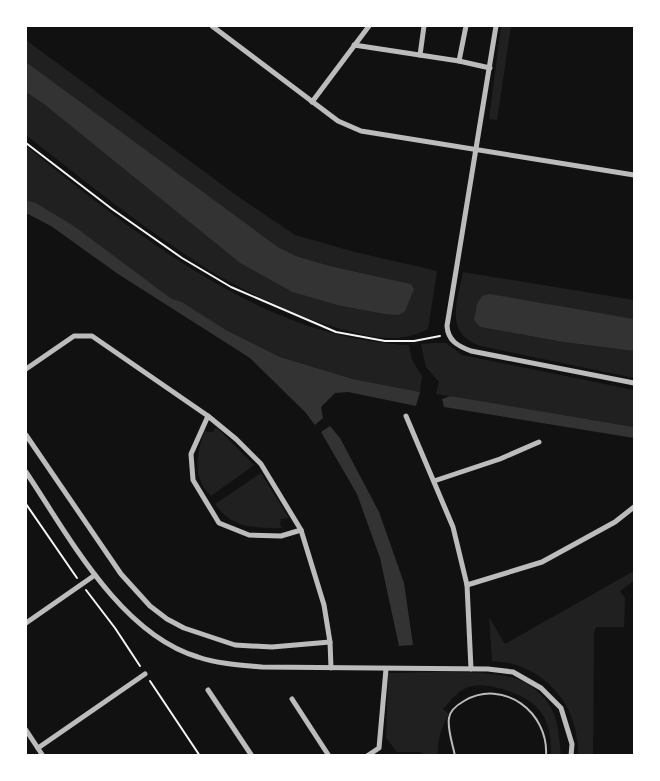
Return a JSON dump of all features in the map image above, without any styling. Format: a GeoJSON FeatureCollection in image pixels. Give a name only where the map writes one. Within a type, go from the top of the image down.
{"type":"FeatureCollection","features":[{"type":"Feature","properties":{"kind":"street"},"geometry":{"type":"LineString","coordinates":[[212,26],[338,121],[361,131],[634,176]]}},
{"type":"Feature","properties":{"kind":"street"},"geometry":{"type":"LineString","coordinates":[[312,102],[369,26]]}},
{"type":"Feature","properties":{"kind":"street"},"geometry":{"type":"LineString","coordinates":[[420,55],[424,26]]}},
{"type":"Feature","properties":{"kind":"street"},"geometry":{"type":"LineString","coordinates":[[459,61],[465,26]]}},
{"type":"Feature","properties":{"kind":"street"},"geometry":{"type":"LineString","coordinates":[[496,26],[447,326],[448,334],[451,340],[471,351],[634,383]]}},
{"type":"Feature","properties":{"kind":"street"},"geometry":{"type":"LineString","coordinates":[[354,45],[490,68]]}},
{"type":"Feature","properties":{"kind":"street"},"geometry":{"type":"LineString","coordinates":[[26,369],[74,336],[92,336],[208,416],[236,439],[261,464],[301,530],[324,605],[330,642],[331,668]]}},
{"type":"Feature","properties":{"kind":"street"},"geometry":{"type":"LineString","coordinates":[[208,416],[191,454],[193,480],[219,523],[249,535],[281,536],[301,530]]}},
{"type":"Feature","properties":{"kind":"street"},"geometry":{"type":"LineString","coordinates":[[406,416],[453,527],[467,585],[471,669]]}},
{"type":"Feature","properties":{"kind":"street"},"geometry":{"type":"LineString","coordinates":[[26,435],[121,574],[144,600],[167,619],[184,628],[235,645],[272,647],[330,642]]}},
{"type":"Feature","properties":{"kind":"street"},"geometry":{"type":"LineString","coordinates":[[434,481],[500,459],[538,442]]}},
{"type":"Feature","properties":{"kind":"street"},"geometry":{"type":"LineString","coordinates":[[26,472],[95,575],[126,612],[147,630],[196,657],[226,664],[262,667],[471,669],[513,672],[541,688],[561,708],[572,744],[571,756]]}},
{"type":"Feature","properties":{"kind":"street"},"geometry":{"type":"LineString","coordinates":[[467,585],[542,562],[615,522],[634,507]]}},
{"type":"Feature","properties":{"kind":"street"},"geometry":{"type":"LineString","coordinates":[[26,623],[95,575]]}},
{"type":"Feature","properties":{"kind":"street"},"geometry":{"type":"LineString","coordinates":[[367,756],[379,748],[386,669]]}},
{"type":"Feature","properties":{"kind":"street"},"geometry":{"type":"LineString","coordinates":[[38,747],[145,674]]}},
{"type":"Feature","properties":{"kind":"street"},"geometry":{"type":"LineString","coordinates":[[208,690],[252,756]]}},
{"type":"Feature","properties":{"kind":"street"},"geometry":{"type":"LineString","coordinates":[[292,699],[329,756]]}},
{"type":"Feature","properties":{"kind":"street"},"geometry":{"type":"LineString","coordinates":[[26,730],[43,756]]}},
{"type":"Feature","properties":{"kind":"lane"},"geometry":{"type":"LineString","coordinates":[[455,756],[449,718],[453,708],[472,696],[488,693],[517,699],[539,720],[547,742],[546,756]]}},
{"type":"Feature","properties":{"kind":"path"},"geometry":{"type":"LineString","coordinates":[[26,143],[112,209],[182,258],[231,287],[292,315],[336,332],[385,341],[414,341],[448,334]]}},
{"type":"Feature","properties":{"kind":"path"},"geometry":{"type":"LineString","coordinates":[[26,504],[200,756]]}},
{"type":"Feature","properties":{"kind":"shaded area"},"geometry":{"type":"Polygon","coordinates":[[[501,26],[511,26],[497,120],[489,119],[501,26]]]}},
{"type":"Feature","properties":{"kind":"shaded area"},"geometry":{"type":"Polygon","coordinates":[[[26,40],[240,198],[295,235],[437,271],[428,329],[397,338],[375,337],[322,323],[240,288],[154,233],[26,135],[26,92],[240,263],[292,292],[337,305],[413,289],[411,284],[330,266],[296,256],[278,247],[26,62],[26,40]]]}},
{"type":"Feature","properties":{"kind":"shaded area"},"geometry":{"type":"Polygon","coordinates":[[[26,62],[278,247],[296,256],[330,266],[411,284],[414,289],[405,311],[399,315],[385,314],[337,305],[292,292],[240,263],[26,92],[26,62]]]}},
{"type":"Feature","properties":{"kind":"shaded area"},"geometry":{"type":"Polygon","coordinates":[[[26,146],[142,236],[227,290],[272,312],[318,329],[364,340],[409,345],[412,360],[422,376],[420,392],[353,379],[280,357],[226,330],[182,302],[172,299],[74,226],[36,203],[26,200],[26,146]]]}},
{"type":"Feature","properties":{"kind":"shaded area"},"geometry":{"type":"Polygon","coordinates":[[[26,200],[36,203],[74,226],[172,299],[182,302],[226,330],[280,357],[353,379],[420,392],[416,406],[348,392],[335,393],[321,407],[323,418],[315,425],[305,412],[250,358],[118,274],[51,226],[26,213],[26,200]]]}},
{"type":"Feature","properties":{"kind":"shaded area"},"geometry":{"type":"Polygon","coordinates":[[[463,272],[634,300],[634,319],[482,296],[475,311],[480,327],[563,342],[634,351],[634,378],[480,346],[468,340],[461,333],[456,315],[463,272]]]}},
{"type":"Feature","properties":{"kind":"shaded area"},"geometry":{"type":"Polygon","coordinates":[[[489,294],[634,319],[634,351],[563,342],[480,327],[474,320],[477,304],[482,296],[489,294]]]}},
{"type":"Feature","properties":{"kind":"shaded area"},"geometry":{"type":"Polygon","coordinates":[[[446,343],[462,355],[634,390],[634,427],[436,394],[439,382],[426,367],[421,344],[446,343]]]}},
{"type":"Feature","properties":{"kind":"shaded area"},"geometry":{"type":"Polygon","coordinates":[[[450,396],[634,427],[634,438],[444,407],[442,399],[450,396]]]}},
{"type":"Feature","properties":{"kind":"shaded area"},"geometry":{"type":"Polygon","coordinates":[[[330,426],[340,438],[379,512],[404,583],[413,645],[399,646],[380,558],[357,494],[321,432],[330,426]]]}},
{"type":"Feature","properties":{"kind":"shaded area"},"geometry":{"type":"Polygon","coordinates":[[[216,427],[254,465],[211,496],[200,480],[198,456],[205,430],[213,432],[216,427]]]}},
{"type":"Feature","properties":{"kind":"shaded area"},"geometry":{"type":"Polygon","coordinates":[[[261,473],[289,518],[281,519],[282,528],[253,527],[237,523],[215,504],[261,473]]]}},
{"type":"Feature","properties":{"kind":"shaded area"},"geometry":{"type":"Polygon","coordinates":[[[634,571],[634,581],[620,591],[625,598],[624,627],[596,627],[594,633],[593,755],[578,755],[574,725],[569,712],[553,688],[530,671],[510,663],[492,661],[489,617],[505,644],[634,571]]]}},
{"type":"Feature","properties":{"kind":"shaded area"},"geometry":{"type":"Polygon","coordinates":[[[388,673],[494,674],[522,681],[538,692],[550,706],[557,724],[561,755],[551,755],[546,722],[541,713],[527,699],[497,688],[480,685],[464,689],[443,709],[449,714],[440,734],[438,755],[422,755],[422,752],[397,752],[386,738],[388,673]]]}}]}
